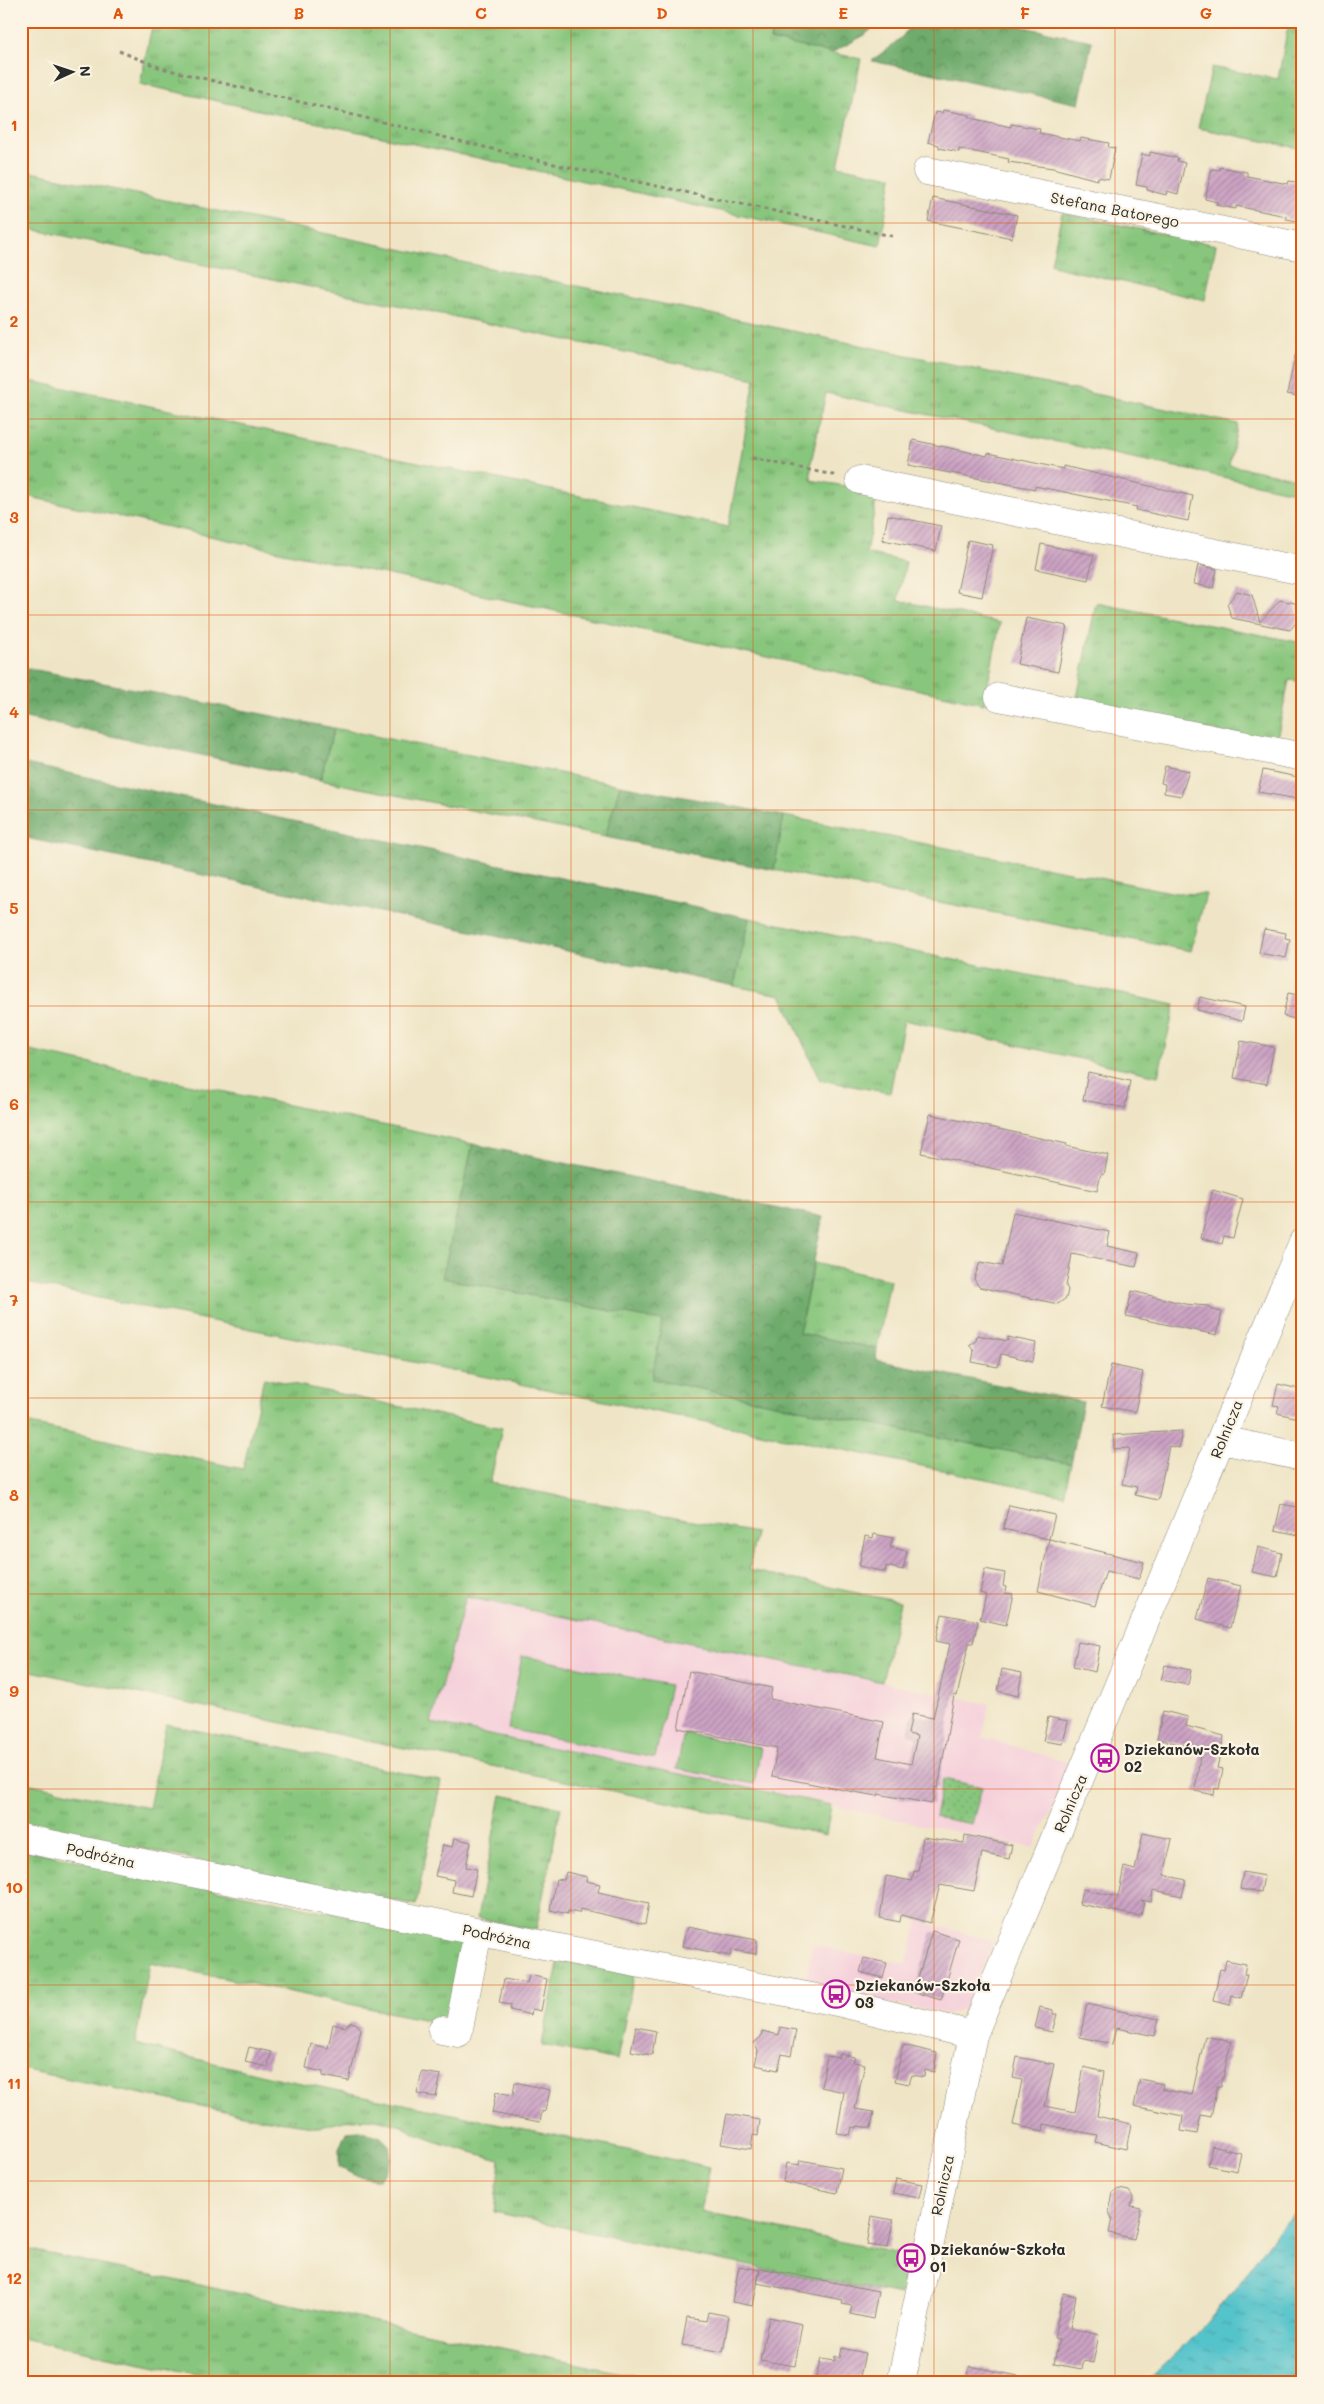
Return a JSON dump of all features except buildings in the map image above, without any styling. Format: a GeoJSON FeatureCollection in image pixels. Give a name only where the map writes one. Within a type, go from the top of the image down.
{"type":"FeatureCollection","features":[{"type":"Feature","properties":{"kind":"street","name":"Stefana Batorego"},"geometry":{"type":"LineString","coordinates":[[927,171],[1303,247]]}},
{"type":"Feature","properties":{"kind":"street"},"geometry":{"type":"LineString","coordinates":[[860,480],[1303,571]]}},
{"type":"Feature","properties":{"kind":"street"},"geometry":{"type":"LineString","coordinates":[[999,697],[1303,757]]}},
{"type":"Feature","properties":{"kind":"street","name":"Rolnicza"},"geometry":{"type":"LineString","coordinates":[[901,2383],[973,2035],[1303,1242]]}},
{"type":"Feature","properties":{"kind":"street"},"geometry":{"type":"LineString","coordinates":[[1222,1440],[1303,1457]]}},
{"type":"Feature","properties":{"kind":"street","name":"Podróżna"},"geometry":{"type":"LineString","coordinates":[[21,1838],[478,1932],[837,2002],[973,2035]]}},
{"type":"Feature","properties":{"kind":"street"},"geometry":{"type":"LineString","coordinates":[[442,2030],[458,2034],[478,1932]]}},
{"type":"Feature","properties":{"kind":"path"},"geometry":{"type":"LineString","coordinates":[[119,51],[161,68],[558,165],[892,236]]}},
{"type":"Feature","properties":{"kind":"path"},"geometry":{"type":"LineString","coordinates":[[752,458],[860,480]]}},
{"type":"Feature","properties":{"kind":"shaded area"},"geometry":{"type":"Polygon","coordinates":[[[466,1597],[989,1704],[983,1737],[1072,1764],[1034,1848],[430,1723],[466,1597]]]}},
{"type":"Feature","properties":{"kind":"shaded area"},"geometry":{"type":"Polygon","coordinates":[[[918,1921],[994,1941],[965,2008],[948,2014],[805,1986],[812,1945],[906,1964],[918,1921]]]}},
{"type":"Feature","properties":{"kind":"green space"},"geometry":{"type":"Polygon","coordinates":[[[153,21],[774,21],[770,40],[861,59],[838,166],[892,177],[880,246],[140,84],[153,21]]]}},
{"type":"Feature","properties":{"kind":"green space"},"geometry":{"type":"Polygon","coordinates":[[[774,21],[880,21],[865,35],[831,53],[770,40],[774,21]]]}},
{"type":"Feature","properties":{"kind":"green space"},"geometry":{"type":"Polygon","coordinates":[[[914,21],[994,21],[1092,41],[1079,104],[872,61],[902,37],[914,21]]]}},
{"type":"Feature","properties":{"kind":"green space"},"geometry":{"type":"Polygon","coordinates":[[[1289,21],[1303,21],[1303,149],[1198,128],[1212,67],[1278,79],[1289,21]]]}},
{"type":"Feature","properties":{"kind":"green space"},"geometry":{"type":"Polygon","coordinates":[[[21,170],[1238,424],[1229,465],[1303,480],[1303,494],[826,393],[811,463],[811,480],[878,492],[866,553],[906,562],[898,600],[1000,623],[984,704],[21,495],[21,379],[728,527],[755,379],[21,227],[21,170]]]}},
{"type":"Feature","properties":{"kind":"green space"},"geometry":{"type":"Polygon","coordinates":[[[1062,213],[1216,245],[1205,300],[1060,268],[1051,263],[1062,213]]]}},
{"type":"Feature","properties":{"kind":"green space"},"geometry":{"type":"Polygon","coordinates":[[[1096,603],[1303,643],[1303,682],[1289,680],[1276,743],[1076,703],[1096,603]]]}},
{"type":"Feature","properties":{"kind":"green space"},"geometry":{"type":"Polygon","coordinates":[[[21,667],[334,728],[320,780],[21,717],[21,667]]]}},
{"type":"Feature","properties":{"kind":"green space"},"geometry":{"type":"Polygon","coordinates":[[[334,728],[620,785],[605,837],[320,780],[334,728]]]}},
{"type":"Feature","properties":{"kind":"green space"},"geometry":{"type":"Polygon","coordinates":[[[21,763],[749,918],[734,986],[21,837],[21,763]]]}},
{"type":"Feature","properties":{"kind":"green space"},"geometry":{"type":"Polygon","coordinates":[[[620,785],[784,816],[774,870],[605,837],[620,785]]]}},
{"type":"Feature","properties":{"kind":"green space"},"geometry":{"type":"Polygon","coordinates":[[[784,816],[1176,893],[1206,894],[1191,951],[774,870],[784,816]]]}},
{"type":"Feature","properties":{"kind":"green space"},"geometry":{"type":"Polygon","coordinates":[[[749,918],[1175,1005],[1158,1076],[904,1020],[890,1093],[820,1080],[781,995],[734,986],[749,918]]]}},
{"type":"Feature","properties":{"kind":"green space"},"geometry":{"type":"Polygon","coordinates":[[[21,1049],[473,1144],[442,1278],[663,1321],[652,1379],[1071,1464],[1064,1495],[21,1282],[21,1049]]]}},
{"type":"Feature","properties":{"kind":"green space"},"geometry":{"type":"Polygon","coordinates":[[[473,1144],[823,1217],[799,1333],[877,1349],[876,1360],[1083,1402],[1071,1464],[652,1379],[662,1321],[442,1278],[473,1144]]]}},
{"type":"Feature","properties":{"kind":"green space"},"geometry":{"type":"Polygon","coordinates":[[[814,1263],[890,1280],[877,1349],[799,1333],[814,1263]]]}},
{"type":"Feature","properties":{"kind":"green space"},"geometry":{"type":"Polygon","coordinates":[[[264,1378],[502,1428],[490,1483],[756,1533],[749,1570],[900,1602],[882,1682],[466,1597],[431,1723],[831,1805],[826,1835],[21,1669],[21,1422],[243,1469],[264,1378]]]}},
{"type":"Feature","properties":{"kind":"green space"},"geometry":{"type":"Polygon","coordinates":[[[522,1656],[670,1685],[655,1758],[508,1729],[522,1656]]]}},
{"type":"Feature","properties":{"kind":"green space"},"geometry":{"type":"Polygon","coordinates":[[[166,1724],[441,1781],[416,1905],[21,1824],[21,1782],[149,1808],[166,1724]]]}},
{"type":"Feature","properties":{"kind":"green space"},"geometry":{"type":"Polygon","coordinates":[[[684,1733],[761,1748],[754,1784],[677,1769],[684,1733]]]}},
{"type":"Feature","properties":{"kind":"green space"},"geometry":{"type":"Polygon","coordinates":[[[943,1779],[982,1787],[972,1824],[935,1817],[943,1779]]]}},
{"type":"Feature","properties":{"kind":"green space"},"geometry":{"type":"Polygon","coordinates":[[[501,1795],[561,1807],[536,1930],[477,1918],[501,1795]]]}},
{"type":"Feature","properties":{"kind":"green space"},"geometry":{"type":"Polygon","coordinates":[[[21,1849],[469,1941],[451,2025],[150,1963],[135,2044],[272,2077],[710,2167],[701,2212],[909,2256],[900,2295],[694,2255],[494,2212],[500,2160],[443,2144],[416,2134],[402,2126],[376,2119],[348,2120],[321,2127],[263,2119],[21,2069],[21,1849]]]}},
{"type":"Feature","properties":{"kind":"green space"},"geometry":{"type":"Polygon","coordinates":[[[559,1959],[634,1975],[617,2060],[542,2045],[559,1959]]]}},
{"type":"Feature","properties":{"kind":"green space"},"geometry":{"type":"Polygon","coordinates":[[[360,2131],[381,2137],[389,2145],[389,2164],[378,2180],[354,2175],[339,2167],[339,2149],[346,2132],[360,2131]]]}},
{"type":"Feature","properties":{"kind":"green space"},"geometry":{"type":"Polygon","coordinates":[[[21,2248],[670,2383],[239,2383],[21,2338],[21,2248]]]}},
{"type":"Feature","properties":{"kind":"water"},"geometry":{"type":"Polygon","coordinates":[[[1303,2207],[1303,2383],[1146,2383],[1217,2311],[1284,2224],[1303,2207]]]}},
{"type":"Feature","properties":{"kind":"place","name":"Dziekanów-Szkoła 02"},"geometry":{"type":"Point","coordinates":[1105,1758]}},
{"type":"Feature","properties":{"kind":"place","name":"Dziekanów-Szkoła 03"},"geometry":{"type":"Point","coordinates":[836,1994]}},
{"type":"Feature","properties":{"kind":"place","name":"Dziekanów-Szkoła 01"},"geometry":{"type":"Point","coordinates":[911,2258]}}]}
